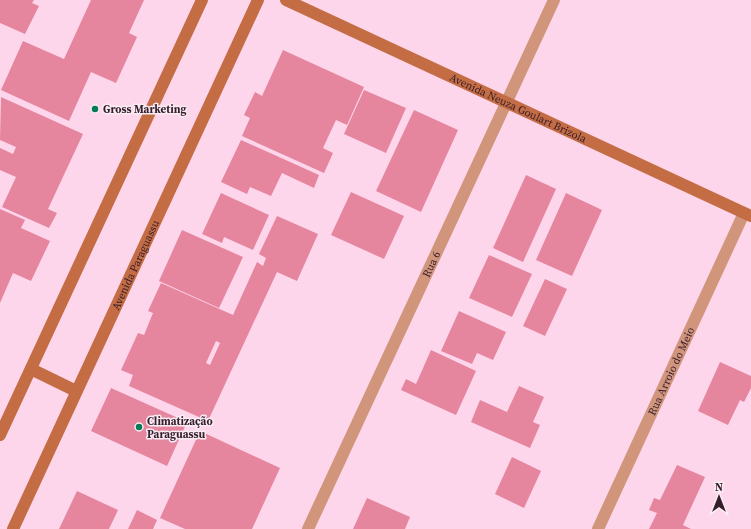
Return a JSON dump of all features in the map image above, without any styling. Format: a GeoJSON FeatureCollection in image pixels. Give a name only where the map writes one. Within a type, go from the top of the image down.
{"type":"FeatureCollection","features":[{"type":"Feature","properties":{"kind":"main road"},"geometry":{"type":"LineString","coordinates":[[0,435],[202,0]]}},
{"type":"Feature","properties":{"kind":"main road","name":"Avenida Paraguassu"},"geometry":{"type":"LineString","coordinates":[[13,529],[258,0]]}},
{"type":"Feature","properties":{"kind":"main road","name":"Avenida Neuza Goulart Brizola"},"geometry":{"type":"LineString","coordinates":[[286,0],[748,214]]}},
{"type":"Feature","properties":{"kind":"main road"},"geometry":{"type":"LineString","coordinates":[[31,369],[76,391]]}},
{"type":"Feature","properties":{"kind":"street","name":"Rua 6"},"geometry":{"type":"LineString","coordinates":[[308,529],[554,0]]}},
{"type":"Feature","properties":{"kind":"street","name":"Rua Arroio do Meio"},"geometry":{"type":"LineString","coordinates":[[598,529],[748,214]]}},
{"type":"Feature","properties":{"kind":"building"},"geometry":{"type":"Polygon","coordinates":[[[0,0],[34,0],[32,3],[39,6],[25,34],[0,23],[0,0]]]}},
{"type":"Feature","properties":{"kind":"building"},"geometry":{"type":"Polygon","coordinates":[[[91,0],[144,0],[129,33],[137,37],[116,83],[91,72],[69,121],[1,90],[23,41],[64,59],[91,0]]]}},
{"type":"Feature","properties":{"kind":"building"},"geometry":{"type":"Polygon","coordinates":[[[283,50],[364,87],[347,125],[336,120],[323,148],[333,153],[324,173],[242,136],[250,118],[244,115],[255,92],[262,96],[283,50]]]}},
{"type":"Feature","properties":{"kind":"building"},"geometry":{"type":"Polygon","coordinates":[[[364,90],[406,108],[386,153],[344,134],[364,90]]]}},
{"type":"Feature","properties":{"kind":"building"},"geometry":{"type":"Polygon","coordinates":[[[1,97],[83,134],[48,209],[57,213],[49,228],[2,207],[16,177],[0,170],[0,148],[13,154],[16,147],[0,140],[1,97]]]}},
{"type":"Feature","properties":{"kind":"building"},"geometry":{"type":"Polygon","coordinates":[[[414,110],[458,130],[421,212],[376,191],[414,110]]]}},
{"type":"Feature","properties":{"kind":"building"},"geometry":{"type":"Polygon","coordinates":[[[241,140],[319,175],[314,188],[282,173],[271,196],[250,187],[247,194],[221,182],[241,140]]]}},
{"type":"Feature","properties":{"kind":"building"},"geometry":{"type":"Polygon","coordinates":[[[526,175],[556,189],[523,262],[493,248],[526,175]]]}},
{"type":"Feature","properties":{"kind":"building"},"geometry":{"type":"Polygon","coordinates":[[[351,192],[404,216],[384,259],[331,235],[351,192]]]}},
{"type":"Feature","properties":{"kind":"building"},"geometry":{"type":"Polygon","coordinates":[[[221,193],[269,215],[253,250],[224,237],[222,243],[202,234],[221,193]]]}},
{"type":"Feature","properties":{"kind":"building"},"geometry":{"type":"Polygon","coordinates":[[[566,193],[602,210],[572,276],[536,260],[566,193]]]}},
{"type":"Feature","properties":{"kind":"building"},"geometry":{"type":"Polygon","coordinates":[[[0,209],[25,220],[21,228],[50,241],[31,281],[13,273],[0,303],[0,209]]]}},
{"type":"Feature","properties":{"kind":"building"},"geometry":{"type":"Polygon","coordinates":[[[277,216],[318,234],[297,281],[277,272],[208,421],[129,386],[133,375],[121,370],[138,333],[144,335],[153,313],[148,311],[161,283],[233,315],[257,262],[263,266],[266,258],[259,254],[277,216]],[[216,341],[206,363],[210,365],[220,343],[216,341]]]}},
{"type":"Feature","properties":{"kind":"building"},"geometry":{"type":"Polygon","coordinates":[[[182,230],[243,257],[219,308],[159,281],[182,230]]]}},
{"type":"Feature","properties":{"kind":"building"},"geometry":{"type":"Polygon","coordinates":[[[489,255],[532,274],[512,317],[469,298],[489,255]]]}},
{"type":"Feature","properties":{"kind":"building"},"geometry":{"type":"Polygon","coordinates":[[[545,279],[567,289],[545,336],[523,326],[545,279]]]}},
{"type":"Feature","properties":{"kind":"building"},"geometry":{"type":"Polygon","coordinates":[[[459,311],[506,332],[493,360],[477,353],[472,364],[441,351],[459,311]]]}},
{"type":"Feature","properties":{"kind":"building"},"geometry":{"type":"Polygon","coordinates":[[[431,350],[476,371],[456,415],[401,390],[406,379],[416,384],[431,350]]]}},
{"type":"Feature","properties":{"kind":"building"},"geometry":{"type":"Polygon","coordinates":[[[720,362],[751,376],[751,388],[744,402],[740,400],[728,425],[698,411],[720,362]]]}},
{"type":"Feature","properties":{"kind":"building"},"geometry":{"type":"Polygon","coordinates":[[[519,386],[544,397],[533,422],[540,425],[530,448],[471,422],[480,400],[507,412],[519,386]]]}},
{"type":"Feature","properties":{"kind":"building","name":"Climatização Paraguassu"},"geometry":{"type":"Polygon","coordinates":[[[111,388],[187,422],[167,466],[91,431],[111,388]]]}},
{"type":"Feature","properties":{"kind":"building"},"geometry":{"type":"Polygon","coordinates":[[[200,431],[280,468],[252,529],[185,529],[160,518],[200,431]]]}},
{"type":"Feature","properties":{"kind":"building"},"geometry":{"type":"Polygon","coordinates":[[[512,457],[541,471],[524,508],[495,494],[512,457]]]}},
{"type":"Feature","properties":{"kind":"building"},"geometry":{"type":"Polygon","coordinates":[[[677,465],[705,477],[683,525],[691,529],[649,529],[657,513],[649,510],[654,498],[660,500],[677,465]]]}},
{"type":"Feature","properties":{"kind":"building"},"geometry":{"type":"Polygon","coordinates":[[[77,491],[118,510],[109,529],[59,529],[77,491]]]}},
{"type":"Feature","properties":{"kind":"building"},"geometry":{"type":"Polygon","coordinates":[[[367,498],[410,517],[405,529],[353,529],[367,498]]]}},
{"type":"Feature","properties":{"kind":"building"},"geometry":{"type":"Polygon","coordinates":[[[137,510],[157,520],[153,529],[128,529],[137,510]]]}},
{"type":"Feature","properties":{"kind":"place","name":"Gross Marketing"},"geometry":{"type":"Point","coordinates":[95,109]}},
{"type":"Feature","properties":{"kind":"place","name":"Climatização Paraguassu"},"geometry":{"type":"Point","coordinates":[139,427]}}]}
